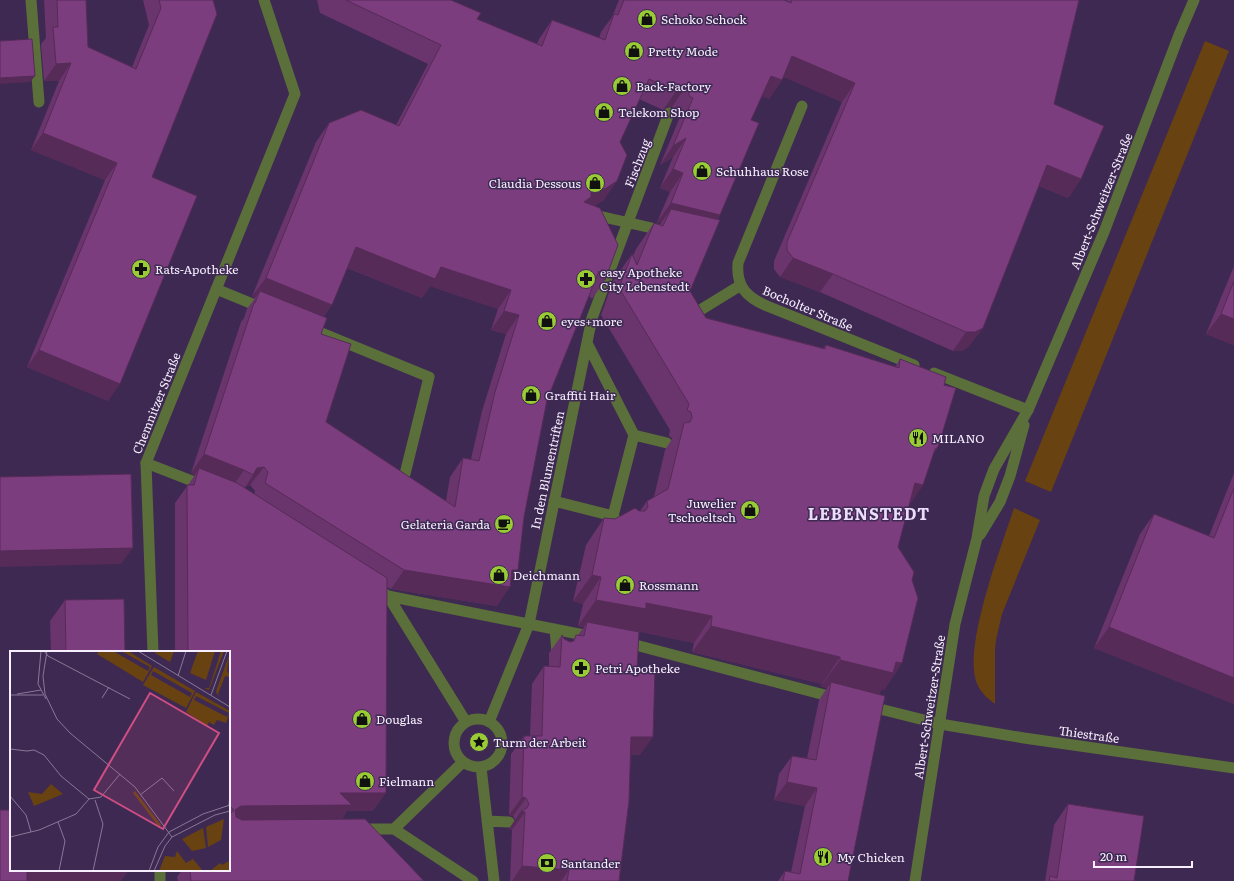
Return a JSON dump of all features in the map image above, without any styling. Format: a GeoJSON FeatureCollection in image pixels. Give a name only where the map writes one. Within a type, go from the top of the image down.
{"type":"FeatureCollection","features":[{"type":"Feature","properties":{"kind":"street"},"geometry":{"type":"LineString","coordinates":[[31,0],[39,102]]}},
{"type":"Feature","properties":{"kind":"street","name":"Chemnitzer Straße"},"geometry":{"type":"LineString","coordinates":[[153,651],[146,463],[295,94],[264,0]]}},
{"type":"Feature","properties":{"kind":"street","name":"Albert-Schweitzer-Straße"},"geometry":{"type":"LineString","coordinates":[[915,881],[955,624],[977,538],[984,496],[994,470],[1028,410],[1104,232],[1179,35],[1194,0]]}},
{"type":"Feature","properties":{"kind":"street"},"geometry":{"type":"LineString","coordinates":[[688,317],[741,285],[738,276],[738,262],[802,106]]}},
{"type":"Feature","properties":{"kind":"street","name":"Fischzug"},"geometry":{"type":"LineString","coordinates":[[628,222],[669,113]]}},
{"type":"Feature","properties":{"kind":"street"},"geometry":{"type":"LineString","coordinates":[[584,213],[674,233]]}},
{"type":"Feature","properties":{"kind":"street","name":"In den Blumentriften"},"geometry":{"type":"LineString","coordinates":[[489,722],[529,624],[592,318],[628,222]]}},
{"type":"Feature","properties":{"kind":"street","name":"Bocholter Straße"},"geometry":{"type":"LineString","coordinates":[[741,285],[751,298],[767,306],[1028,410]]}},
{"type":"Feature","properties":{"kind":"street"},"geometry":{"type":"LineString","coordinates":[[216,289],[274,313]]}},
{"type":"Feature","properties":{"kind":"street"},"geometry":{"type":"LineString","coordinates":[[296,322],[429,377],[405,474]]}},
{"type":"Feature","properties":{"kind":"street"},"geometry":{"type":"LineString","coordinates":[[587,343],[634,435],[613,516]]}},
{"type":"Feature","properties":{"kind":"street","name":"Albert-Schweitzer-Straße"},"geometry":{"type":"LineString","coordinates":[[977,538],[1000,502],[1010,476],[1028,410]]}},
{"type":"Feature","properties":{"kind":"street"},"geometry":{"type":"LineString","coordinates":[[634,435],[667,443]]}},
{"type":"Feature","properties":{"kind":"street"},"geometry":{"type":"LineString","coordinates":[[146,463],[215,490]]}},
{"type":"Feature","properties":{"kind":"street"},"geometry":{"type":"LineString","coordinates":[[554,501],[613,516],[623,531]]}},
{"type":"Feature","properties":{"kind":"street"},"geometry":{"type":"LineString","coordinates":[[368,584],[388,596],[606,639]]}},
{"type":"Feature","properties":{"kind":"street"},"geometry":{"type":"LineString","coordinates":[[388,596],[466,722]]}},
{"type":"Feature","properties":{"kind":"street"},"geometry":{"type":"LineString","coordinates":[[556,629],[557,653]]}},
{"type":"Feature","properties":{"kind":"street"},"geometry":{"type":"LineString","coordinates":[[624,643],[844,700]]}},
{"type":"Feature","properties":{"kind":"street","name":"Thiestraße"},"geometry":{"type":"LineString","coordinates":[[859,704],[940,724],[1024,738],[1234,768]]}},
{"type":"Feature","properties":{"kind":"street"},"geometry":{"type":"LineString","coordinates":[[474,719],[482,719],[496,726],[502,740],[502,748],[500,755],[495,761],[481,768],[468,765],[458,756],[454,741],[460,727],[466,722],[474,719]]}},
{"type":"Feature","properties":{"kind":"street"},"geometry":{"type":"LineString","coordinates":[[394,829],[463,762]]}},
{"type":"Feature","properties":{"kind":"street"},"geometry":{"type":"LineString","coordinates":[[481,768],[494,881]]}},
{"type":"Feature","properties":{"kind":"street"},"geometry":{"type":"LineString","coordinates":[[487,821],[509,822]]}},
{"type":"Feature","properties":{"kind":"street"},"geometry":{"type":"LineString","coordinates":[[347,830],[394,829],[473,881]]}},
{"type":"Feature","properties":{"kind":"shaded area"},"geometry":{"type":"Polygon","coordinates":[[[1205,41],[1229,51],[1051,492],[1025,481],[1205,41]]]}},
{"type":"Feature","properties":{"kind":"shaded area"},"geometry":{"type":"Polygon","coordinates":[[[1014,508],[1040,520],[1002,614],[995,649],[995,704],[986,697],[977,685],[974,664],[975,644],[979,620],[993,570],[1014,508]]]}},
{"type":"Feature","properties":{"kind":"building"},"geometry":{"type":"Polygon","coordinates":[[[57,0],[86,0],[88,47],[136,69],[161,8],[159,0],[213,0],[217,14],[152,177],[197,196],[120,384],[39,350],[117,163],[43,133],[71,63],[56,64],[53,27],[58,27],[57,0]]]}},
{"type":"Feature","properties":{"kind":"building"},"geometry":{"type":"Polygon","coordinates":[[[346,0],[451,0],[481,13],[477,19],[542,46],[552,20],[605,40],[614,14],[618,15],[624,0],[784,0],[791,3],[792,0],[1079,0],[1054,104],[1104,126],[1081,179],[1047,165],[983,328],[975,332],[966,332],[793,258],[787,250],[787,242],[855,83],[792,56],[782,80],[771,76],[751,120],[759,123],[720,215],[671,203],[683,173],[673,169],[686,138],[673,146],[693,98],[689,96],[689,93],[685,88],[681,87],[676,91],[649,79],[620,142],[627,155],[617,181],[605,189],[595,188],[591,192],[591,197],[584,202],[600,208],[618,245],[605,280],[599,271],[547,400],[524,517],[518,570],[512,570],[510,587],[404,570],[265,483],[268,472],[264,467],[257,468],[253,475],[204,454],[254,303],[260,291],[327,318],[321,334],[351,344],[326,422],[455,507],[463,458],[479,461],[495,392],[519,315],[504,311],[511,290],[441,267],[435,279],[356,247],[332,305],[266,278],[329,123],[361,110],[399,126],[441,45],[346,0]]]}},
{"type":"Feature","properties":{"kind":"building"},"geometry":{"type":"Polygon","coordinates":[[[32,39],[35,76],[0,78],[0,41],[32,39]]]}},
{"type":"Feature","properties":{"kind":"building"},"geometry":{"type":"Polygon","coordinates":[[[671,209],[720,220],[690,291],[706,318],[825,349],[826,345],[899,368],[900,359],[946,377],[944,385],[956,388],[938,447],[935,449],[923,485],[915,483],[898,547],[914,572],[912,580],[918,598],[902,663],[896,662],[893,673],[840,660],[840,657],[711,626],[712,616],[646,603],[646,609],[596,600],[601,577],[592,575],[604,518],[615,519],[635,508],[639,511],[645,511],[648,507],[647,501],[668,489],[684,423],[690,422],[692,418],[691,412],[687,410],[689,404],[619,288],[632,254],[637,265],[654,223],[663,226],[671,209]]]}},
{"type":"Feature","properties":{"kind":"building"},"geometry":{"type":"Polygon","coordinates":[[[1234,281],[1234,319],[1221,314],[1234,281]]]}},
{"type":"Feature","properties":{"kind":"building"},"geometry":{"type":"Polygon","coordinates":[[[199,468],[237,483],[387,578],[386,793],[340,793],[352,805],[241,806],[235,810],[236,817],[242,820],[365,819],[424,881],[191,881],[190,871],[230,871],[230,814],[234,810],[230,806],[230,651],[188,651],[187,485],[194,485],[199,468]]]}},
{"type":"Feature","properties":{"kind":"building"},"geometry":{"type":"Polygon","coordinates":[[[131,474],[133,548],[0,551],[0,477],[131,474]]]}},
{"type":"Feature","properties":{"kind":"building"},"geometry":{"type":"Polygon","coordinates":[[[1234,488],[1234,678],[1109,627],[1154,514],[1214,538],[1234,488]]]}},
{"type":"Feature","properties":{"kind":"building"},"geometry":{"type":"Polygon","coordinates":[[[124,599],[125,651],[66,651],[65,600],[124,599]]]}},
{"type":"Feature","properties":{"kind":"building"},"geometry":{"type":"Polygon","coordinates":[[[587,622],[639,632],[637,668],[655,669],[653,737],[631,737],[629,801],[619,881],[567,881],[569,870],[522,866],[525,812],[521,811],[527,808],[529,804],[526,798],[522,797],[524,736],[542,736],[544,666],[560,667],[562,635],[564,639],[570,642],[574,641],[576,635],[584,636],[587,622]]]}},
{"type":"Feature","properties":{"kind":"building"},"geometry":{"type":"Polygon","coordinates":[[[831,682],[885,696],[848,881],[783,881],[785,871],[800,874],[817,788],[787,782],[792,756],[816,760],[831,682]]]}},
{"type":"Feature","properties":{"kind":"building"},"geometry":{"type":"Polygon","coordinates":[[[1068,804],[1144,816],[1134,881],[1049,881],[1050,876],[1057,878],[1068,804]]]}},
{"type":"Feature","properties":{"kind":"building"},"geometry":{"type":"Polygon","coordinates":[[[0,810],[10,810],[10,871],[27,871],[27,881],[0,881],[0,810]]]}},
{"type":"Feature","properties":{"kind":"place","name":"Schoko Schock"},"geometry":{"type":"Point","coordinates":[647,19]}},
{"type":"Feature","properties":{"kind":"place","name":"Pretty Mode"},"geometry":{"type":"Point","coordinates":[634,51]}},
{"type":"Feature","properties":{"kind":"place","name":"Back-Factory"},"geometry":{"type":"Point","coordinates":[622,86]}},
{"type":"Feature","properties":{"kind":"place","name":"Telekom Shop"},"geometry":{"type":"Point","coordinates":[604,112]}},
{"type":"Feature","properties":{"kind":"place","name":"Schuhhaus Rose"},"geometry":{"type":"Point","coordinates":[702,171]}},
{"type":"Feature","properties":{"kind":"place","name":"Claudia Dessous"},"geometry":{"type":"Point","coordinates":[595,183]}},
{"type":"Feature","properties":{"kind":"place","name":"Rats-Apotheke"},"geometry":{"type":"Point","coordinates":[141,269]}},
{"type":"Feature","properties":{"kind":"place","name":"easy Apotheke City Lebenstedt"},"geometry":{"type":"Point","coordinates":[586,279]}},
{"type":"Feature","properties":{"kind":"place","name":"eyes+more"},"geometry":{"type":"Point","coordinates":[547,321]}},
{"type":"Feature","properties":{"kind":"place","name":"Graffiti Hair"},"geometry":{"type":"Point","coordinates":[531,395]}},
{"type":"Feature","properties":{"kind":"place","name":"MILANO"},"geometry":{"type":"Point","coordinates":[918,438]}},
{"type":"Feature","properties":{"kind":"place","name":"Juwelier Tschoeltsch"},"geometry":{"type":"Point","coordinates":[750,510]}},
{"type":"Feature","properties":{"kind":"place","name":"Gelateria Garda"},"geometry":{"type":"Point","coordinates":[504,524]}},
{"type":"Feature","properties":{"kind":"place","name":"Deichmann"},"geometry":{"type":"Point","coordinates":[499,575]}},
{"type":"Feature","properties":{"kind":"place","name":"Rossmann"},"geometry":{"type":"Point","coordinates":[625,585]}},
{"type":"Feature","properties":{"kind":"place","name":"Petri Apotheke"},"geometry":{"type":"Point","coordinates":[581,668]}},
{"type":"Feature","properties":{"kind":"place","name":"Douglas"},"geometry":{"type":"Point","coordinates":[362,719]}},
{"type":"Feature","properties":{"kind":"place","name":"Turm der Arbeit"},"geometry":{"type":"Point","coordinates":[479,742]}},
{"type":"Feature","properties":{"kind":"place","name":"Fielmann"},"geometry":{"type":"Point","coordinates":[365,781]}},
{"type":"Feature","properties":{"kind":"place","name":"My Chicken"},"geometry":{"type":"Point","coordinates":[823,857]}},
{"type":"Feature","properties":{"kind":"place","name":"Santander"},"geometry":{"type":"Point","coordinates":[547,863]}},
{"type":"Feature","properties":{"kind":"district","name":"LEBENSTEDT"},"geometry":{"type":"Point","coordinates":[869,513]}}]}
